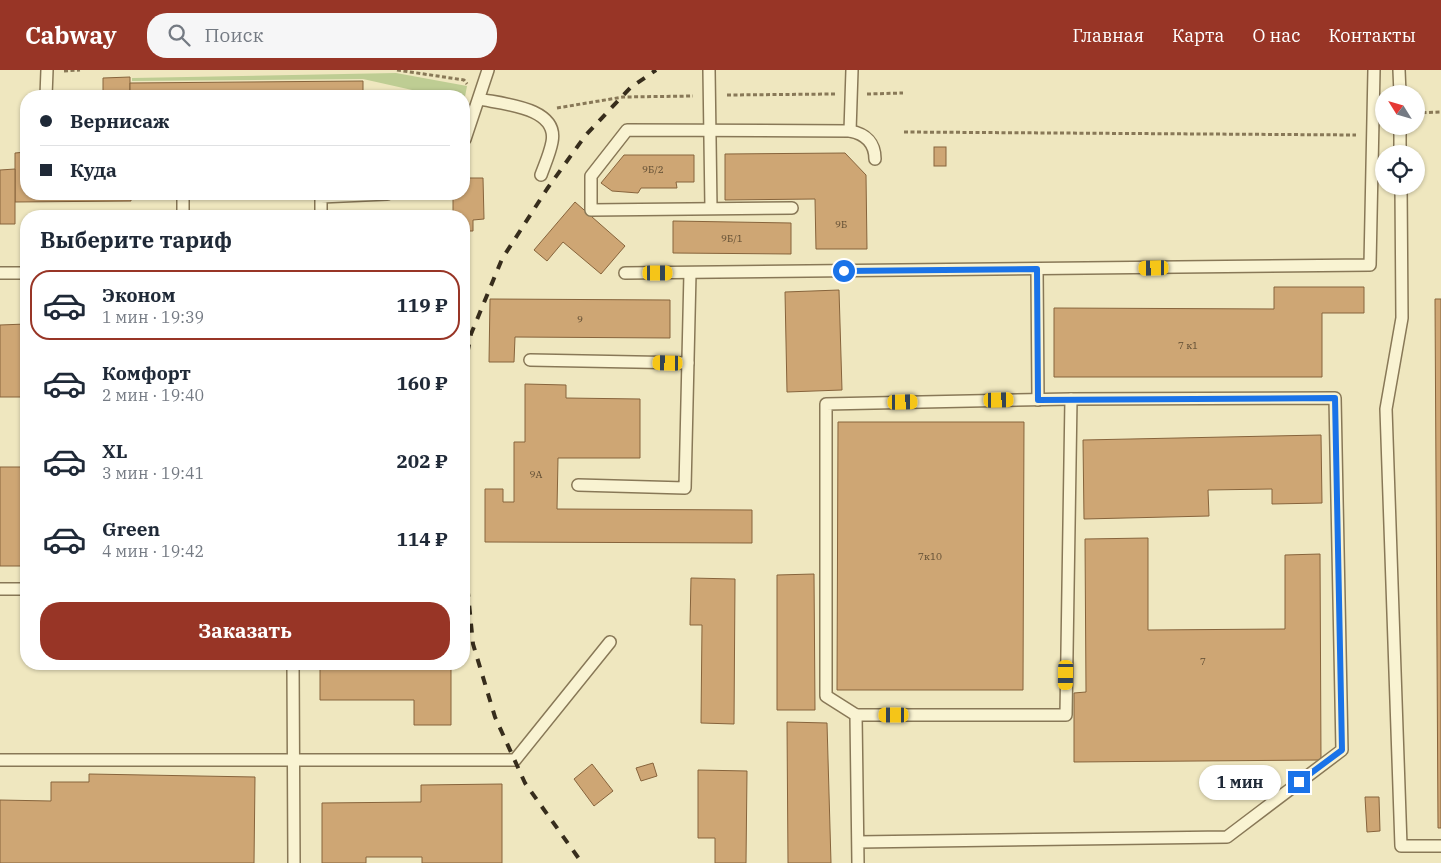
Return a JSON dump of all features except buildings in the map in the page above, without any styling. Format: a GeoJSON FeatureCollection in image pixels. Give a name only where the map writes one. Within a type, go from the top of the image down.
{"type":"FeatureCollection","features":[{"type":"Feature","properties":{"kind":"lane"},"geometry":{"type":"LineString","coordinates":[[46,90],[47,70]]}},
{"type":"Feature","properties":{"kind":"lane"},"geometry":{"type":"LineString","coordinates":[[470,125],[488,70]]}},
{"type":"Feature","properties":{"kind":"lane"},"geometry":{"type":"LineString","coordinates":[[709,70],[711,208]]}},
{"type":"Feature","properties":{"kind":"lane"},"geometry":{"type":"LineString","coordinates":[[850,132],[852,70]]}},
{"type":"Feature","properties":{"kind":"lane"},"geometry":{"type":"LineString","coordinates":[[625,273],[1370,265],[1374,70]]}},
{"type":"Feature","properties":{"kind":"lane"},"geometry":{"type":"LineString","coordinates":[[1399,70],[1400,85]]}},
{"type":"Feature","properties":{"kind":"lane"},"geometry":{"type":"LineString","coordinates":[[479,99],[534,111],[546,119],[553,133],[552,142],[541,175]]}},
{"type":"Feature","properties":{"kind":"lane"},"geometry":{"type":"LineString","coordinates":[[792,208],[591,210],[591,176],[628,130],[850,132],[858,133],[870,140],[875,152],[875,159]]}},
{"type":"Feature","properties":{"kind":"lane"},"geometry":{"type":"LineString","coordinates":[[1401,195],[1402,318],[1386,409],[1401,846],[1441,846]]}},
{"type":"Feature","properties":{"kind":"lane"},"geometry":{"type":"LineString","coordinates":[[1037,269],[1038,400]]}},
{"type":"Feature","properties":{"kind":"lane"},"geometry":{"type":"LineString","coordinates":[[0,273],[20,273]]}},
{"type":"Feature","properties":{"kind":"lane"},"geometry":{"type":"LineString","coordinates":[[578,486],[685,488],[690,273]]}},
{"type":"Feature","properties":{"kind":"lane"},"geometry":{"type":"LineString","coordinates":[[530,360],[688,363]]}},
{"type":"Feature","properties":{"kind":"lane"},"geometry":{"type":"LineString","coordinates":[[858,842],[1227,838],[1342,750],[1335,398],[1071,399],[826,404],[826,696],[856,715],[1066,714],[1071,399]]}},
{"type":"Feature","properties":{"kind":"lane"},"geometry":{"type":"LineString","coordinates":[[0,589],[20,589]]}},
{"type":"Feature","properties":{"kind":"lane"},"geometry":{"type":"LineString","coordinates":[[0,760],[515,760],[610,642]]}},
{"type":"Feature","properties":{"kind":"lane"},"geometry":{"type":"LineString","coordinates":[[293,670],[294,863]]}},
{"type":"Feature","properties":{"kind":"lane"},"geometry":{"type":"LineString","coordinates":[[856,715],[858,863]]}},
{"type":"Feature","properties":{"kind":"path"},"geometry":{"type":"LineString","coordinates":[[63,70],[80,70]]}},
{"type":"Feature","properties":{"kind":"path"},"geometry":{"type":"LineString","coordinates":[[397,70],[464,80],[479,99]]}},
{"type":"Feature","properties":{"kind":"path"},"geometry":{"type":"LineString","coordinates":[[1425,113],[1441,112]]}},
{"type":"Feature","properties":{"kind":"path"},"geometry":{"type":"LineString","coordinates":[[904,132],[1373,135]]}},
{"type":"Feature","properties":{"kind":"green space"},"geometry":{"type":"Polygon","coordinates":[[[396,73],[467,86],[466,90],[412,90],[363,79],[132,81],[132,78],[396,73]]]}},
{"type":"Feature","properties":{"kind":"railway"},"geometry":{"type":"LineString","coordinates":[[470,339],[502,259],[547,189],[585,136],[630,88],[656,70]]}},
{"type":"Feature","properties":{"kind":"railway"},"geometry":{"type":"LineString","coordinates":[[470,613],[473,644],[495,717],[525,783],[582,863]]}},
{"type":"Feature","properties":{"kind":"route"},"geometry":{"type":"LineString","coordinates":[[844,271],[1037,269],[1038,400],[1335,398],[1342,750],[1299,782]]}}]}
